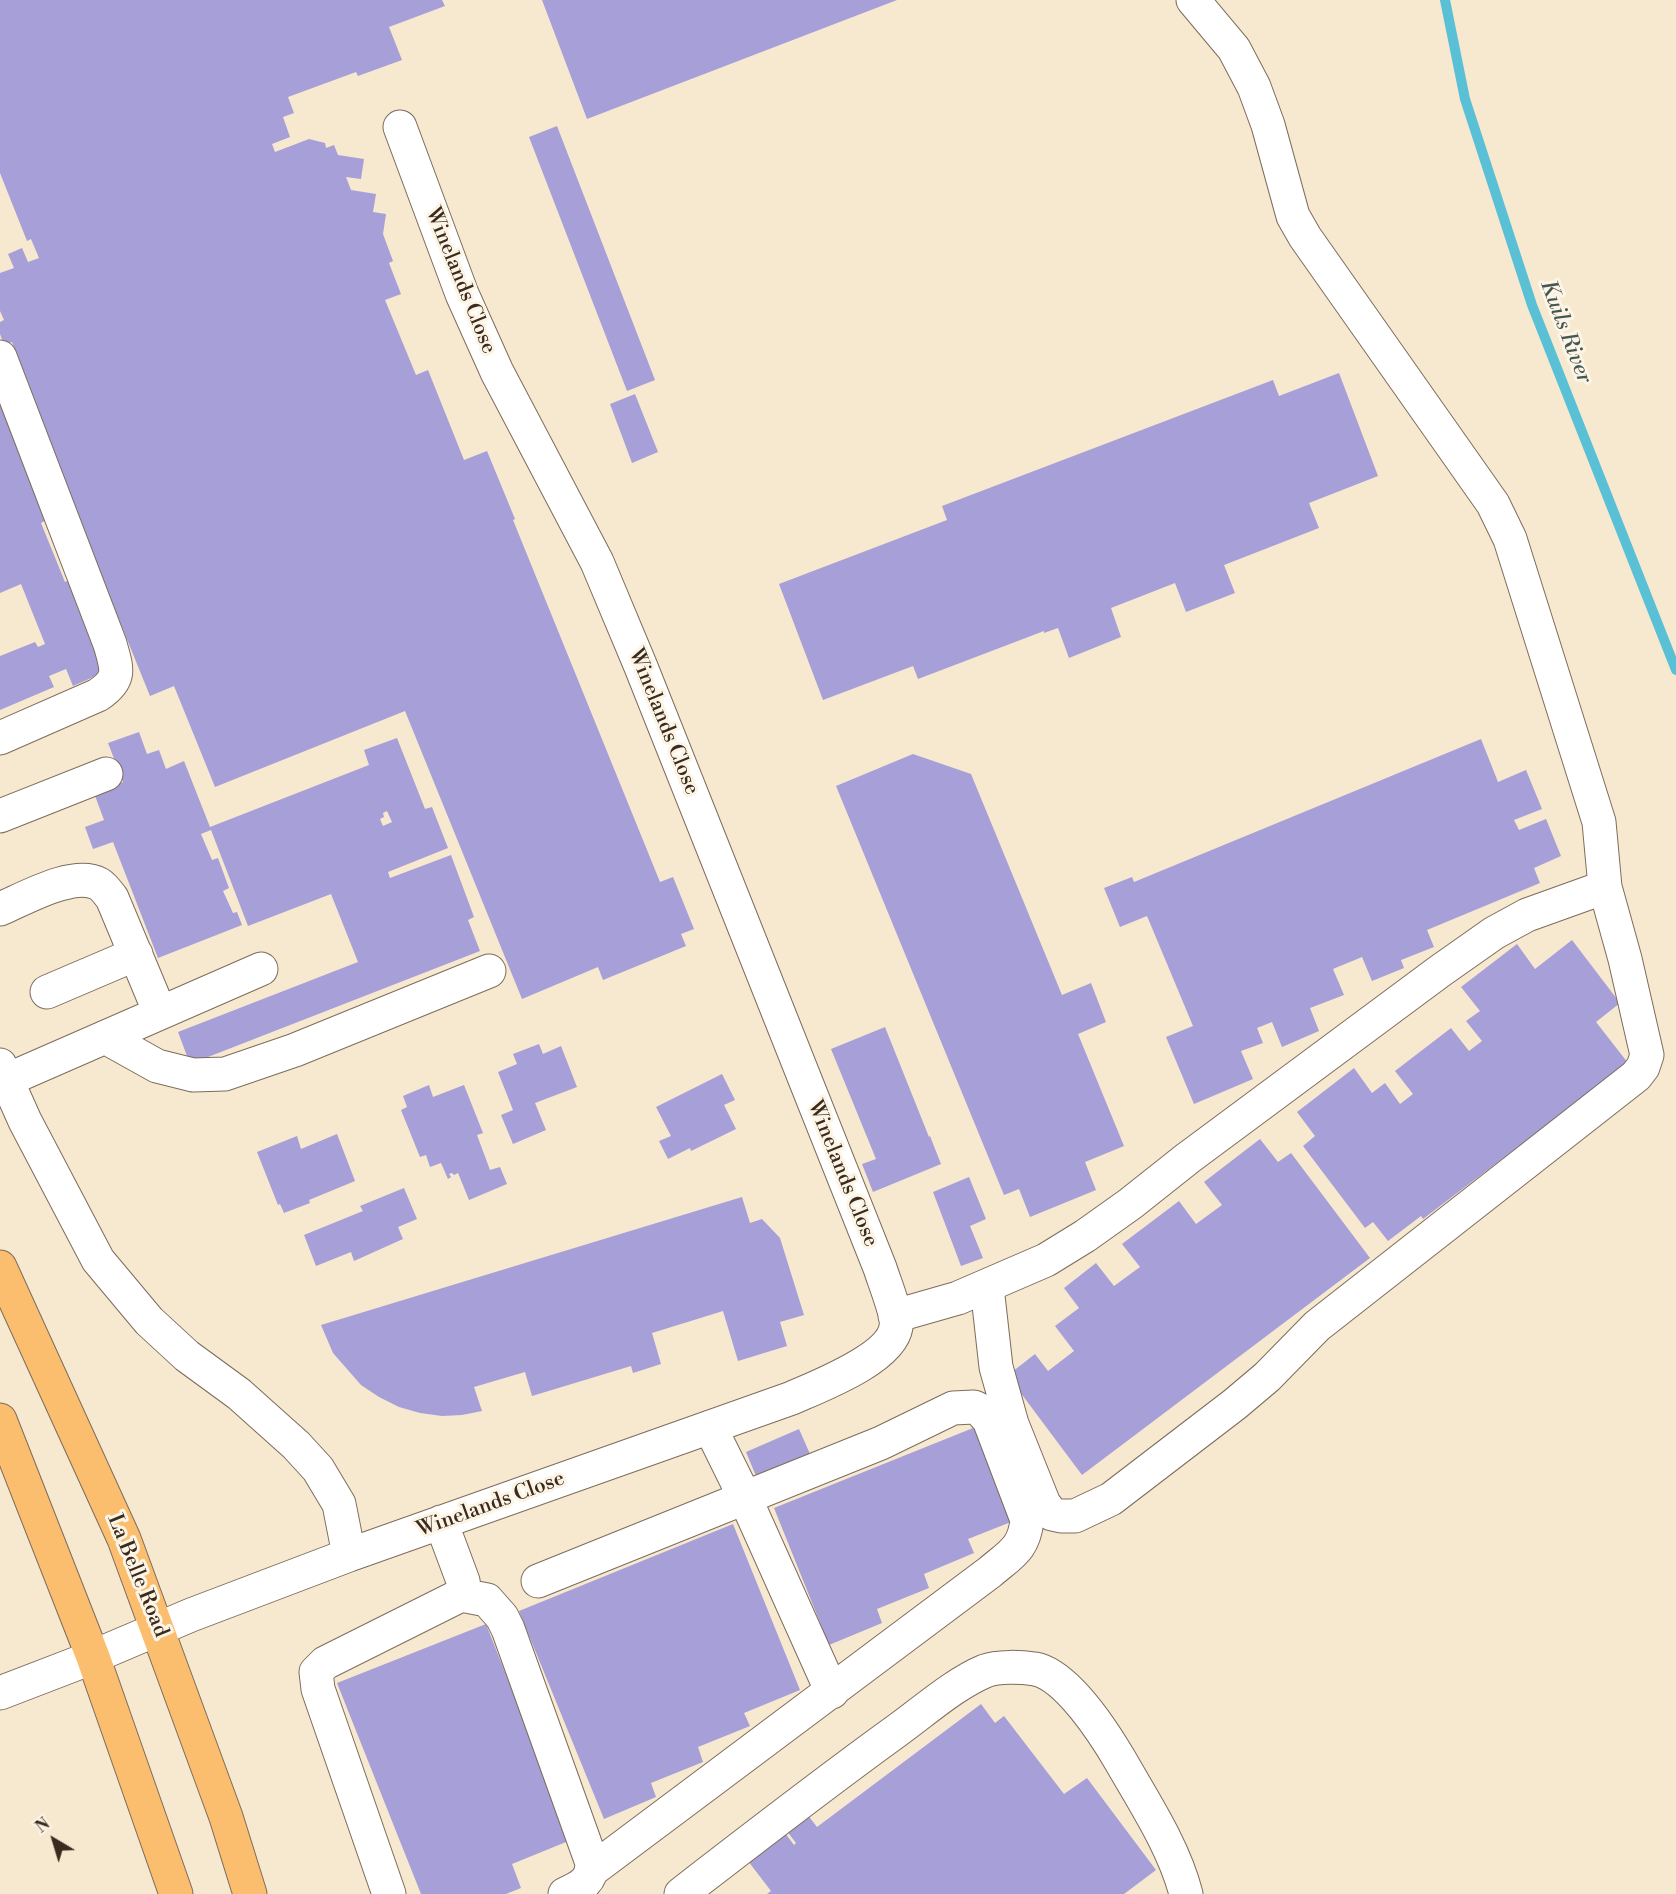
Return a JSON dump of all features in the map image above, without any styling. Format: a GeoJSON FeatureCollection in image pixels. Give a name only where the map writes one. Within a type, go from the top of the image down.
{"type":"FeatureCollection","features":[{"type":"Feature","properties":{"kind":"main road","name":"La Belle Road"},"geometry":{"type":"LineString","coordinates":[[0,1267],[124,1539],[226,1817],[250,1894]]}},
{"type":"Feature","properties":{"kind":"main road"},"geometry":{"type":"LineString","coordinates":[[0,1420],[93,1657],[176,1894]]}},
{"type":"Feature","properties":{"kind":"street"},"geometry":{"type":"LineString","coordinates":[[987,1287],[996,1367],[1012,1424],[1044,1504],[1053,1514],[1075,1516],[1111,1499],[1235,1404],[1267,1377],[1317,1326],[1636,1076],[1643,1067],[1647,1055],[1625,959],[1605,887],[1599,822],[1510,539],[1493,504],[1305,237],[1293,216],[1268,125],[1254,87],[1234,49],[1193,0]]}},
{"type":"Feature","properties":{"kind":"street","name":"Winelands Close"},"geometry":{"type":"LineString","coordinates":[[0,1693],[93,1657],[191,1615],[349,1555],[792,1398],[842,1376],[872,1359],[890,1339],[896,1327],[895,1316],[880,1268],[637,657],[597,562],[497,372],[462,294],[400,127]]}},
{"type":"Feature","properties":{"kind":"street"},"geometry":{"type":"LineString","coordinates":[[0,357],[110,644],[117,670],[111,686],[98,695],[0,738]]}},
{"type":"Feature","properties":{"kind":"street"},"geometry":{"type":"LineString","coordinates":[[0,816],[106,774]]}},
{"type":"Feature","properties":{"kind":"street"},"geometry":{"type":"LineString","coordinates":[[0,909],[65,883],[80,880],[101,885],[112,898],[160,1013]]}},
{"type":"Feature","properties":{"kind":"street"},"geometry":{"type":"LineString","coordinates":[[895,1316],[958,1298],[1046,1260],[1130,1204],[1188,1158],[1494,933],[1527,915],[1605,887]]}},
{"type":"Feature","properties":{"kind":"street"},"geometry":{"type":"LineString","coordinates":[[47,992],[136,954]]}},
{"type":"Feature","properties":{"kind":"street"},"geometry":{"type":"LineString","coordinates":[[261,969],[105,1037],[3,1072],[30,1130],[98,1260],[149,1321],[187,1356],[239,1394],[296,1445],[318,1469],[339,1504],[349,1555]]}},
{"type":"Feature","properties":{"kind":"street"},"geometry":{"type":"LineString","coordinates":[[105,1037],[157,1066],[193,1075],[225,1074],[295,1050],[489,971]]}},
{"type":"Feature","properties":{"kind":"street"},"geometry":{"type":"LineString","coordinates":[[538,1581],[881,1443],[960,1406],[974,1407],[989,1420],[1027,1520],[1026,1536],[1021,1545],[990,1572],[592,1870]]}},
{"type":"Feature","properties":{"kind":"street"},"geometry":{"type":"LineString","coordinates":[[710,1427],[745,1497],[832,1692]]}},
{"type":"Feature","properties":{"kind":"street"},"geometry":{"type":"LineString","coordinates":[[441,1522],[463,1581],[464,1587],[461,1594]]}},
{"type":"Feature","properties":{"kind":"street"},"geometry":{"type":"LineString","coordinates":[[389,1894],[318,1689],[316,1672],[325,1663],[461,1594],[487,1600],[502,1617],[508,1629],[592,1863],[587,1882],[582,1887],[565,1894]]}},
{"type":"Feature","properties":{"kind":"street"},"geometry":{"type":"LineString","coordinates":[[681,1894],[842,1770],[961,1685],[987,1670],[1011,1668],[1036,1669],[1059,1680],[1101,1730],[1164,1839],[1181,1876],[1186,1894]]}},
{"type":"Feature","properties":{"kind":"building"},"geometry":{"type":"Polygon","coordinates":[[[0,0],[442,0],[445,6],[389,27],[402,60],[358,76],[356,72],[288,97],[294,113],[283,117],[290,137],[272,144],[275,152],[309,139],[325,143],[326,148],[334,145],[338,155],[364,159],[361,179],[346,177],[351,190],[376,194],[373,212],[386,214],[383,234],[393,261],[389,263],[401,294],[385,300],[416,375],[428,370],[464,460],[487,451],[660,882],[673,877],[694,929],[681,934],[686,946],[603,980],[598,967],[522,999],[405,711],[215,787],[174,686],[150,696],[45,437],[17,448],[46,520],[41,523],[65,582],[75,577],[105,672],[73,686],[66,669],[49,676],[54,687],[0,710],[0,656],[35,642],[38,647],[45,644],[21,584],[0,593],[0,399],[30,387],[12,342],[4,345],[0,334],[0,322],[4,320],[0,311],[0,273],[14,268],[8,254],[22,248],[28,262],[39,258],[31,239],[27,241],[0,173],[0,0]]]}},
{"type":"Feature","properties":{"kind":"building"},"geometry":{"type":"Polygon","coordinates":[[[542,0],[897,0],[587,119],[542,0]]]}},
{"type":"Feature","properties":{"kind":"building"},"geometry":{"type":"Polygon","coordinates":[[[557,126],[655,380],[627,391],[529,137],[557,126]]]}},
{"type":"Feature","properties":{"kind":"building"},"geometry":{"type":"Polygon","coordinates":[[[1339,373],[1378,476],[1309,503],[1319,528],[1224,565],[1235,593],[1186,612],[1175,583],[1111,608],[1121,637],[1069,658],[1058,628],[1044,633],[1044,631],[918,679],[913,666],[823,700],[779,584],[947,520],[942,506],[1273,380],[1279,396],[1339,373]]]}},
{"type":"Feature","properties":{"kind":"building"},"geometry":{"type":"Polygon","coordinates":[[[635,394],[658,452],[632,463],[610,404],[635,394]]]}},
{"type":"Feature","properties":{"kind":"building"},"geometry":{"type":"Polygon","coordinates":[[[139,732],[147,754],[159,750],[166,769],[184,761],[210,827],[369,765],[364,750],[397,738],[425,809],[432,807],[448,848],[388,872],[390,878],[451,855],[474,917],[468,920],[480,951],[190,1064],[178,1032],[358,962],[331,894],[248,926],[211,830],[201,834],[212,860],[218,858],[229,888],[223,891],[233,913],[237,912],[242,925],[158,958],[113,842],[93,849],[85,827],[104,820],[94,793],[123,782],[108,743],[139,732]],[[387,811],[383,813],[384,817],[380,819],[383,826],[392,822],[387,811]]]}},
{"type":"Feature","properties":{"kind":"building"},"geometry":{"type":"Polygon","coordinates":[[[1481,739],[1498,782],[1526,770],[1542,809],[1514,820],[1519,830],[1546,819],[1561,856],[1534,868],[1540,883],[1427,930],[1434,947],[1401,960],[1404,968],[1372,981],[1362,957],[1333,969],[1344,995],[1310,1008],[1319,1031],[1282,1047],[1272,1022],[1257,1028],[1263,1043],[1241,1051],[1253,1079],[1194,1104],[1166,1037],[1193,1026],[1147,916],[1120,927],[1104,888],[1132,877],[1134,882],[1481,739]]]}},
{"type":"Feature","properties":{"kind":"building"},"geometry":{"type":"Polygon","coordinates":[[[913,754],[971,774],[1062,995],[1091,983],[1106,1022],[1078,1034],[1124,1146],[1085,1162],[1096,1190],[1030,1217],[1019,1189],[1004,1195],[836,786],[913,754]]]}},
{"type":"Feature","properties":{"kind":"building"},"geometry":{"type":"Polygon","coordinates":[[[1572,940],[1620,1003],[1596,1022],[1628,1063],[1423,1219],[1421,1216],[1388,1241],[1373,1222],[1365,1228],[1303,1146],[1315,1136],[1297,1112],[1354,1068],[1372,1093],[1385,1083],[1400,1104],[1413,1094],[1395,1071],[1451,1028],[1469,1051],[1482,1041],[1466,1021],[1480,1011],[1461,987],[1517,944],[1535,969],[1572,940]]]}},
{"type":"Feature","properties":{"kind":"building"},"geometry":{"type":"Polygon","coordinates":[[[885,1027],[941,1164],[873,1192],[862,1164],[876,1159],[831,1049],[885,1027]]]}},
{"type":"Feature","properties":{"kind":"building"},"geometry":{"type":"Polygon","coordinates":[[[539,1044],[543,1054],[561,1046],[577,1087],[535,1103],[546,1130],[513,1144],[501,1115],[513,1110],[498,1072],[517,1064],[513,1054],[539,1044]]]}},
{"type":"Feature","properties":{"kind":"building"},"geometry":{"type":"Polygon","coordinates":[[[722,1074],[735,1100],[724,1105],[736,1129],[691,1151],[690,1148],[668,1159],[659,1141],[671,1136],[656,1107],[722,1074]]]}},
{"type":"Feature","properties":{"kind":"building"},"geometry":{"type":"Polygon","coordinates":[[[429,1085],[433,1097],[464,1085],[483,1133],[477,1135],[490,1170],[500,1167],[507,1184],[469,1200],[458,1173],[449,1174],[451,1177],[448,1179],[441,1163],[430,1167],[426,1155],[420,1157],[401,1110],[407,1107],[403,1096],[429,1085]]]}},
{"type":"Feature","properties":{"kind":"building"},"geometry":{"type":"Polygon","coordinates":[[[337,1134],[355,1181],[284,1213],[280,1204],[278,1205],[257,1152],[297,1136],[301,1149],[337,1134]]]}},
{"type":"Feature","properties":{"kind":"building"},"geometry":{"type":"Polygon","coordinates":[[[1260,1139],[1278,1162],[1291,1153],[1370,1258],[1082,1475],[1020,1392],[1003,1379],[1035,1354],[1048,1371],[1074,1351],[1055,1326],[1079,1308],[1064,1288],[1096,1263],[1114,1286],[1140,1267],[1122,1244],[1179,1201],[1196,1224],[1222,1205],[1204,1182],[1260,1139]]]}},
{"type":"Feature","properties":{"kind":"building"},"geometry":{"type":"Polygon","coordinates":[[[969,1177],[986,1219],[970,1226],[983,1258],[961,1266],[933,1192],[969,1177]]]}},
{"type":"Feature","properties":{"kind":"building"},"geometry":{"type":"Polygon","coordinates":[[[404,1188],[417,1219],[398,1227],[403,1239],[354,1261],[351,1252],[316,1266],[304,1235],[363,1211],[360,1206],[404,1188]]]}},
{"type":"Feature","properties":{"kind":"building"},"geometry":{"type":"Polygon","coordinates":[[[742,1197],[750,1223],[762,1219],[780,1238],[804,1315],[780,1322],[787,1346],[738,1361],[723,1311],[652,1333],[661,1364],[633,1373],[631,1366],[532,1396],[525,1372],[474,1387],[482,1411],[442,1416],[399,1407],[361,1385],[333,1353],[321,1325],[742,1197]]]}},
{"type":"Feature","properties":{"kind":"building"},"geometry":{"type":"Polygon","coordinates":[[[983,1424],[1021,1518],[968,1539],[974,1553],[924,1574],[929,1588],[877,1609],[882,1623],[829,1645],[774,1508],[983,1424]]]}},
{"type":"Feature","properties":{"kind":"building"},"geometry":{"type":"Polygon","coordinates":[[[799,1429],[810,1454],[756,1476],[746,1452],[799,1429]]]}},
{"type":"Feature","properties":{"kind":"building"},"geometry":{"type":"Polygon","coordinates":[[[733,1524],[800,1690],[744,1713],[750,1726],[698,1747],[703,1762],[651,1783],[656,1797],[604,1819],[519,1611],[733,1524]]]}},
{"type":"Feature","properties":{"kind":"building"},"geometry":{"type":"Polygon","coordinates":[[[486,1624],[571,1840],[512,1864],[521,1888],[506,1894],[421,1894],[337,1683],[486,1624]]]}},
{"type":"Feature","properties":{"kind":"building"},"geometry":{"type":"Polygon","coordinates":[[[981,1704],[995,1723],[1004,1716],[1064,1794],[1087,1778],[1156,1870],[1124,1894],[767,1894],[771,1891],[745,1857],[782,1829],[794,1845],[796,1843],[786,1830],[807,1814],[817,1827],[981,1704]]]}},
{"type":"Feature","properties":{"kind":"waterway","name":"Kuils River"},"geometry":{"type":"LineString","coordinates":[[1445,0],[1465,99],[1532,305],[1676,670]]}}]}
